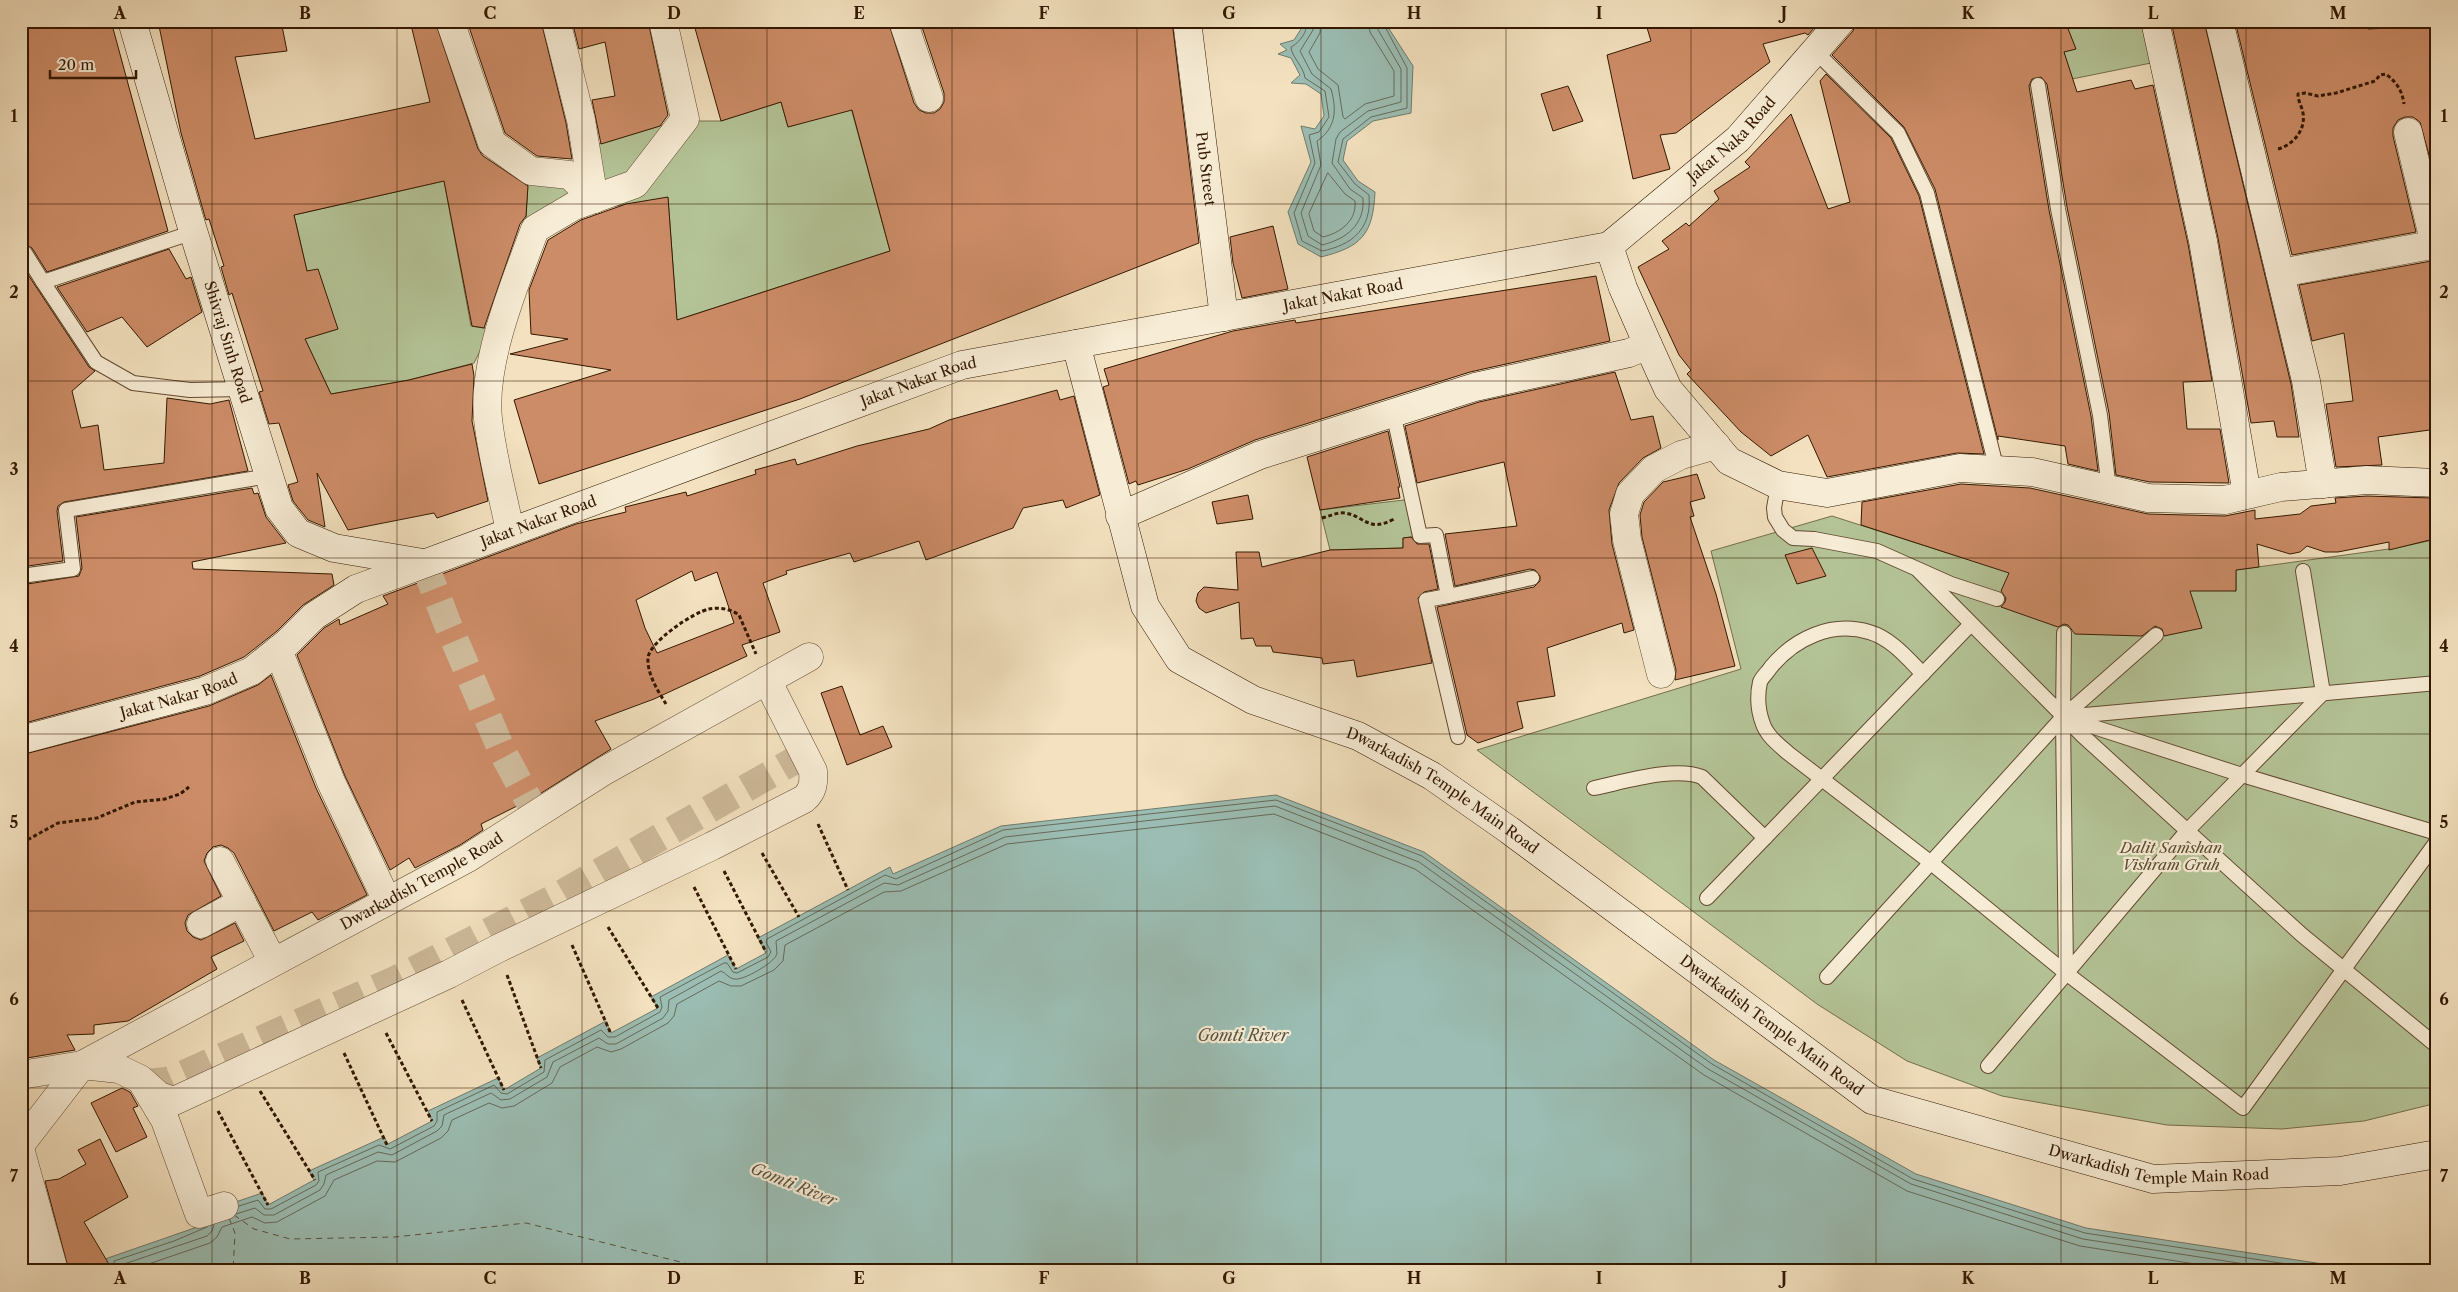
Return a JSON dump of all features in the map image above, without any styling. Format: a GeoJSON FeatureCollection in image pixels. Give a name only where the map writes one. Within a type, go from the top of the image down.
{"type":"FeatureCollection","features":[{"type":"Feature","properties":{"kind":"street","name":"Shivraj Sinh Road"},"geometry":{"type":"LineString","coordinates":[[132,21],[194,232],[279,508],[298,533],[334,548],[424,563]]}},
{"type":"Feature","properties":{"kind":"street"},"geometry":{"type":"LineString","coordinates":[[450,21],[492,143],[531,171],[570,175],[594,199]]}},
{"type":"Feature","properties":{"kind":"street"},"geometry":{"type":"LineString","coordinates":[[556,21],[581,120],[594,199]]}},
{"type":"Feature","properties":{"kind":"street"},"geometry":{"type":"LineString","coordinates":[[510,531],[488,418],[490,370],[514,288],[534,229],[574,206],[635,184],[686,120],[663,21]]}},
{"type":"Feature","properties":{"kind":"street"},"geometry":{"type":"LineString","coordinates":[[903,21],[929,98]]}},
{"type":"Feature","properties":{"kind":"street","name":"Pub Street"},"geometry":{"type":"LineString","coordinates":[[1187,21],[1224,317]]}},
{"type":"Feature","properties":{"kind":"street","name":"Jakat Naka Road"},"geometry":{"type":"LineString","coordinates":[[1609,246],[1738,139],[1816,52],[1841,21]]}},
{"type":"Feature","properties":{"kind":"street"},"geometry":{"type":"LineString","coordinates":[[2155,21],[2203,240],[2247,494]]}},
{"type":"Feature","properties":{"kind":"street"},"geometry":{"type":"LineString","coordinates":[[2219,21],[2306,381],[2323,484]]}},
{"type":"Feature","properties":{"kind":"street"},"geometry":{"type":"LineString","coordinates":[[2280,272],[2436,244],[2408,132]]}},
{"type":"Feature","properties":{"kind":"street"},"geometry":{"type":"LineString","coordinates":[[1609,246],[1623,288],[1668,389],[1729,461],[1778,485],[1827,493],[1960,468],[2032,472],[2148,498],[2225,500],[2281,487],[2367,480],[2437,483]]}},
{"type":"Feature","properties":{"kind":"street","name":"Jakat Nakat Road"},"geometry":{"type":"LineString","coordinates":[[1076,344],[1609,246]]}},
{"type":"Feature","properties":{"kind":"street"},"geometry":{"type":"LineString","coordinates":[[1076,344],[1120,516],[1260,454],[1475,386],[1629,353],[1648,345]]}},
{"type":"Feature","properties":{"kind":"street","name":"Jakat Nakar Road"},"geometry":{"type":"LineString","coordinates":[[21,740],[205,691],[252,671],[278,650],[314,616],[356,589],[424,563],[962,366],[1076,344]]}},
{"type":"Feature","properties":{"kind":"street"},"geometry":{"type":"LineString","coordinates":[[1661,674],[1627,540],[1624,514],[1630,494],[1654,469],[1681,455],[1716,445]]}},
{"type":"Feature","properties":{"kind":"street","name":"Dwarkadish Temple Main Road"},"geometry":{"type":"LineString","coordinates":[[1120,516],[1145,606],[1179,659],[1253,700],[1358,736],[1432,776],[1517,836],[1872,1100],[2153,1179],[2340,1171],[2437,1154]]}},
{"type":"Feature","properties":{"kind":"street"},"geometry":{"type":"LineString","coordinates":[[278,650],[332,782],[387,901]]}},
{"type":"Feature","properties":{"kind":"street","name":"Dwarkadish Temple Road"},"geometry":{"type":"LineString","coordinates":[[21,1075],[82,1065],[468,858],[604,771],[809,657]]}},
{"type":"Feature","properties":{"kind":"street"},"geometry":{"type":"LineString","coordinates":[[21,1144],[82,1065],[119,1069],[140,1079],[159,1096],[174,1101],[246,1069],[332,1026],[449,974],[497,949],[681,862],[804,799],[810,794],[814,784],[813,771],[767,680]]}},
{"type":"Feature","properties":{"kind":"street"},"geometry":{"type":"LineString","coordinates":[[220,861],[274,962]]}},
{"type":"Feature","properties":{"kind":"street"},"geometry":{"type":"LineString","coordinates":[[201,924],[242,902]]}},
{"type":"Feature","properties":{"kind":"street"},"geometry":{"type":"LineString","coordinates":[[140,1079],[165,1120],[200,1214],[224,1206]]}},
{"type":"Feature","properties":{"kind":"street"},"geometry":{"type":"LineString","coordinates":[[21,1152],[54,1271]]}},
{"type":"Feature","properties":{"kind":"street"},"geometry":{"type":"LineString","coordinates":[[21,1238],[44,1271]]}},
{"type":"Feature","properties":{"kind":"lane"},"geometry":{"type":"LineString","coordinates":[[1816,52],[1898,133],[1927,193],[1996,470]]}},
{"type":"Feature","properties":{"kind":"lane"},"geometry":{"type":"LineString","coordinates":[[2038,85],[2058,209],[2100,415],[2109,489]]}},
{"type":"Feature","properties":{"kind":"lane"},"geometry":{"type":"LineString","coordinates":[[43,282],[194,232]]}},
{"type":"Feature","properties":{"kind":"lane"},"geometry":{"type":"LineString","coordinates":[[21,251],[25,253],[96,362],[133,383],[190,390],[243,389]]}},
{"type":"Feature","properties":{"kind":"lane"},"geometry":{"type":"LineString","coordinates":[[1393,412],[1420,536],[1436,535],[1448,596]]}},
{"type":"Feature","properties":{"kind":"lane"},"geometry":{"type":"LineString","coordinates":[[21,576],[72,568],[66,510],[270,476]]}},
{"type":"Feature","properties":{"kind":"lane"},"geometry":{"type":"LineString","coordinates":[[1778,485],[1774,508],[1775,517],[1783,530],[1793,538],[1814,539],[1876,551],[1951,584],[1997,599]]}},
{"type":"Feature","properties":{"kind":"lane"},"geometry":{"type":"LineString","coordinates":[[1918,570],[2063,717],[2344,969],[2437,1046]]}},
{"type":"Feature","properties":{"kind":"lane"},"geometry":{"type":"LineString","coordinates":[[2303,572],[2323,693]]}},
{"type":"Feature","properties":{"kind":"lane"},"geometry":{"type":"LineString","coordinates":[[1458,737],[1426,600],[1532,578]]}},
{"type":"Feature","properties":{"kind":"lane"},"geometry":{"type":"LineString","coordinates":[[1707,898],[1971,624]]}},
{"type":"Feature","properties":{"kind":"lane"},"geometry":{"type":"LineString","coordinates":[[1923,674],[1891,643],[1871,632],[1846,627],[1796,642],[1777,659],[1760,680],[1758,704],[1764,726],[1774,741],[1821,780],[1930,862],[2066,973],[2243,1108],[2437,841]]}},
{"type":"Feature","properties":{"kind":"lane"},"geometry":{"type":"LineString","coordinates":[[2064,633],[2066,973]]}},
{"type":"Feature","properties":{"kind":"lane"},"geometry":{"type":"LineString","coordinates":[[1827,977],[2063,717],[2156,635]]}},
{"type":"Feature","properties":{"kind":"lane"},"geometry":{"type":"LineString","coordinates":[[2063,717],[2437,683]]}},
{"type":"Feature","properties":{"kind":"lane"},"geometry":{"type":"LineString","coordinates":[[1988,1066],[2187,830],[2323,693]]}},
{"type":"Feature","properties":{"kind":"lane"},"geometry":{"type":"LineString","coordinates":[[2063,717],[2242,775],[2437,833]]}},
{"type":"Feature","properties":{"kind":"lane"},"geometry":{"type":"LineString","coordinates":[[1594,788],[1666,774],[1693,774],[1702,777],[1765,838]]}},
{"type":"Feature","properties":{"kind":"path"},"geometry":{"type":"LineString","coordinates":[[2252,156],[2289,146],[2301,130],[2304,115],[2298,94],[2305,93],[2318,96],[2336,93],[2375,82],[2380,75],[2386,74],[2396,82],[2402,92],[2408,132]]}},
{"type":"Feature","properties":{"kind":"path"},"geometry":{"type":"LineString","coordinates":[[1322,518],[1337,513],[1348,514],[1366,523],[1376,525],[1407,513],[1416,516]]}},
{"type":"Feature","properties":{"kind":"path"},"geometry":{"type":"LineString","coordinates":[[679,729],[656,688],[648,658],[655,643],[701,612],[710,608],[734,611],[739,614],[767,680]]}},
{"type":"Feature","properties":{"kind":"path"},"geometry":{"type":"LineString","coordinates":[[21,840],[28,839],[58,823],[97,818],[135,802],[165,799],[180,794],[189,787]]}},
{"type":"Feature","properties":{"kind":"path"},"geometry":{"type":"LineString","coordinates":[[804,799],[824,835],[848,890]]}},
{"type":"Feature","properties":{"kind":"path"},"geometry":{"type":"LineString","coordinates":[[748,828],[799,917]]}},
{"type":"Feature","properties":{"kind":"path"},"geometry":{"type":"LineString","coordinates":[[712,846],[766,952]]}},
{"type":"Feature","properties":{"kind":"path"},"geometry":{"type":"LineString","coordinates":[[681,862],[736,969]]}},
{"type":"Feature","properties":{"kind":"path"},"geometry":{"type":"LineString","coordinates":[[594,903],[658,1008]]}},
{"type":"Feature","properties":{"kind":"path"},"geometry":{"type":"LineString","coordinates":[[562,918],[611,1034]]}},
{"type":"Feature","properties":{"kind":"path"},"geometry":{"type":"LineString","coordinates":[[497,949],[541,1068]]}},
{"type":"Feature","properties":{"kind":"path"},"geometry":{"type":"LineString","coordinates":[[449,974],[504,1090]]}},
{"type":"Feature","properties":{"kind":"path"},"geometry":{"type":"LineString","coordinates":[[373,1008],[432,1121]]}},
{"type":"Feature","properties":{"kind":"path"},"geometry":{"type":"LineString","coordinates":[[332,1026],[388,1145]]}},
{"type":"Feature","properties":{"kind":"path"},"geometry":{"type":"LineString","coordinates":[[246,1069],[314,1180]]}},
{"type":"Feature","properties":{"kind":"path"},"geometry":{"type":"LineString","coordinates":[[206,1087],[268,1205]]}},
{"type":"Feature","properties":{"kind":"green space"},"geometry":{"type":"Polygon","coordinates":[[[2141,21],[2151,63],[2072,79],[2061,53],[2065,22],[2141,21]]]}},
{"type":"Feature","properties":{"kind":"green space"},"geometry":{"type":"Polygon","coordinates":[[[781,102],[788,127],[851,108],[890,251],[677,320],[668,198],[526,220],[528,179],[531,171],[556,159],[560,169],[582,165],[579,148],[607,142],[676,121],[721,121],[781,102]]]}},
{"type":"Feature","properties":{"kind":"green space"},"geometry":{"type":"Polygon","coordinates":[[[444,181],[471,326],[491,329],[474,363],[409,380],[331,394],[305,339],[338,329],[307,271],[294,215],[444,181]]]}},
{"type":"Feature","properties":{"kind":"green space"},"geometry":{"type":"Polygon","coordinates":[[[1412,499],[1420,536],[1403,538],[1403,548],[1330,550],[1320,510],[1412,499]]]}},
{"type":"Feature","properties":{"kind":"green space","name":"Dalit Samshan Vishram Gruh"},"geometry":{"type":"Polygon","coordinates":[[[1832,516],[1960,557],[2236,591],[2236,570],[2396,548],[2437,539],[2437,1103],[2364,1121],[2282,1129],[2167,1125],[2002,1096],[1907,1061],[1817,1004],[1477,750],[1741,669],[1711,551],[1832,516]]]}},
{"type":"Feature","properties":{"kind":"water"},"geometry":{"type":"Polygon","coordinates":[[[1300,21],[1384,21],[1413,66],[1411,113],[1373,121],[1347,141],[1343,160],[1358,181],[1375,192],[1374,207],[1368,229],[1362,237],[1346,249],[1321,257],[1298,244],[1288,212],[1311,162],[1301,126],[1315,129],[1324,116],[1321,94],[1306,84],[1291,83],[1300,75],[1291,58],[1278,54],[1287,50],[1280,44],[1294,40],[1303,26],[1300,21]]]}},
{"type":"Feature","properties":{"kind":"water","name":"Gomti River"},"geometry":{"type":"Polygon","coordinates":[[[1276,795],[1424,852],[1714,1060],[1916,1174],[2086,1228],[2336,1266],[2351,1271],[109,1271],[105,1259],[203,1225],[224,1206],[262,1193],[268,1205],[314,1180],[309,1171],[384,1137],[388,1144],[432,1121],[428,1111],[498,1078],[504,1090],[541,1068],[537,1058],[606,1021],[611,1033],[658,1008],[651,997],[728,955],[736,969],[766,953],[758,938],[890,867],[893,874],[1001,826],[1276,795]]]}},
{"type":"Feature","properties":{"kind":"building"},"geometry":{"type":"Polygon","coordinates":[[[21,21],[111,21],[168,231],[47,272],[32,248],[21,242],[21,21]]]}},
{"type":"Feature","properties":{"kind":"building"},"geometry":{"type":"Polygon","coordinates":[[[158,21],[281,21],[287,51],[235,57],[255,139],[430,102],[410,21],[435,21],[478,149],[483,156],[528,186],[526,216],[520,224],[484,328],[472,326],[444,181],[294,215],[307,271],[318,269],[338,329],[305,339],[331,394],[409,380],[472,364],[474,376],[472,421],[488,501],[437,518],[434,513],[348,530],[317,473],[325,527],[308,520],[293,501],[288,485],[298,482],[279,423],[269,424],[259,392],[263,391],[232,293],[229,295],[221,267],[224,266],[209,219],[206,220],[205,217],[181,133],[158,21]]]}},
{"type":"Feature","properties":{"kind":"building"},"geometry":{"type":"Polygon","coordinates":[[[467,21],[541,21],[566,123],[572,159],[537,156],[505,133],[467,21]]]}},
{"type":"Feature","properties":{"kind":"building"},"geometry":{"type":"Polygon","coordinates":[[[572,21],[648,21],[668,115],[660,126],[601,144],[592,100],[615,96],[605,42],[579,49],[572,21]]]}},
{"type":"Feature","properties":{"kind":"building"},"geometry":{"type":"Polygon","coordinates":[[[693,21],[888,21],[914,103],[919,110],[926,113],[934,113],[940,109],[944,102],[944,93],[920,21],[1172,21],[1199,243],[800,399],[539,484],[514,400],[611,370],[510,354],[568,339],[531,334],[529,290],[548,240],[581,220],[626,204],[668,197],[677,320],[890,251],[852,110],[788,127],[781,102],[721,121],[693,21]]]}},
{"type":"Feature","properties":{"kind":"building"},"geometry":{"type":"Polygon","coordinates":[[[1645,21],[1820,21],[1808,35],[1805,33],[1763,44],[1770,62],[1676,133],[1660,135],[1670,169],[1633,179],[1607,55],[1651,41],[1645,21]]]}},
{"type":"Feature","properties":{"kind":"building"},"geometry":{"type":"Polygon","coordinates":[[[1856,21],[2065,21],[2076,49],[2064,52],[2077,92],[2131,80],[2135,89],[2153,85],[2188,244],[2212,381],[2183,382],[2187,429],[2220,429],[2229,483],[2150,482],[2116,475],[2109,413],[2067,207],[2047,84],[2041,77],[2032,79],[2029,86],[2049,210],[2091,416],[2098,471],[2068,464],[2065,446],[1998,436],[1998,440],[1935,189],[1904,127],[1832,55],[1853,31],[1856,21]]]}},
{"type":"Feature","properties":{"kind":"building"},"geometry":{"type":"Polygon","coordinates":[[[2171,21],[2204,21],[2291,384],[2299,437],[2277,437],[2274,421],[2251,423],[2218,238],[2171,21]]]}},
{"type":"Feature","properties":{"kind":"building"},"geometry":{"type":"Polygon","coordinates":[[[2235,21],[2366,21],[2368,29],[2414,27],[2414,21],[2437,21],[2437,185],[2420,122],[2413,117],[2405,117],[2398,120],[2393,128],[2393,136],[2416,232],[2292,255],[2235,21]]]}},
{"type":"Feature","properties":{"kind":"building"},"geometry":{"type":"Polygon","coordinates":[[[1826,74],[1891,138],[1919,196],[1984,454],[1957,453],[1827,477],[1808,435],[1771,456],[1741,432],[1687,374],[1691,370],[1679,355],[1638,267],[1669,249],[1662,241],[1686,223],[1689,226],[1719,199],[1714,191],[1750,167],[1745,162],[1791,114],[1828,209],[1850,202],[1820,81],[1826,74]]]}},
{"type":"Feature","properties":{"kind":"building"},"geometry":{"type":"Polygon","coordinates":[[[1568,86],[1583,121],[1553,131],[1541,94],[1568,86]]]}},
{"type":"Feature","properties":{"kind":"building"},"geometry":{"type":"Polygon","coordinates":[[[1273,226],[1288,289],[1242,298],[1233,263],[1230,237],[1273,226]]]}},
{"type":"Feature","properties":{"kind":"building"},"geometry":{"type":"Polygon","coordinates":[[[169,249],[186,279],[191,277],[202,312],[147,347],[122,317],[87,332],[57,287],[169,249]]]}},
{"type":"Feature","properties":{"kind":"building"},"geometry":{"type":"Polygon","coordinates":[[[2437,260],[2437,429],[2378,437],[2382,465],[2336,467],[2326,404],[2353,401],[2344,333],[2312,341],[2299,285],[2437,260]]]}},
{"type":"Feature","properties":{"kind":"building"},"geometry":{"type":"Polygon","coordinates":[[[21,264],[89,367],[95,371],[72,391],[81,428],[98,425],[104,470],[164,463],[167,398],[210,404],[229,400],[248,471],[64,502],[58,506],[57,511],[63,561],[21,567],[21,264]]]}},
{"type":"Feature","properties":{"kind":"building"},"geometry":{"type":"Polygon","coordinates":[[[1596,276],[1610,341],[1470,372],[1255,440],[1188,469],[1138,485],[1136,481],[1129,484],[1103,387],[1109,385],[1104,369],[1233,331],[1295,320],[1296,323],[1596,276]]]}},
{"type":"Feature","properties":{"kind":"building"},"geometry":{"type":"Polygon","coordinates":[[[1615,372],[1631,420],[1653,416],[1661,448],[1643,458],[1619,483],[1609,510],[1612,544],[1634,630],[1624,633],[1622,623],[1547,648],[1555,696],[1517,702],[1523,728],[1478,743],[1467,735],[1437,607],[1534,587],[1540,581],[1540,576],[1535,570],[1530,569],[1455,586],[1445,534],[1517,526],[1504,462],[1417,483],[1405,426],[1479,402],[1615,372]]]}},
{"type":"Feature","properties":{"kind":"building"},"geometry":{"type":"Polygon","coordinates":[[[1057,390],[1060,400],[1074,396],[1100,495],[1066,508],[1063,500],[1023,508],[1013,528],[926,560],[919,541],[854,562],[850,553],[786,571],[787,574],[763,583],[780,632],[742,645],[747,656],[654,699],[595,721],[611,749],[535,797],[481,824],[483,830],[460,845],[415,868],[409,858],[390,870],[345,776],[297,655],[324,628],[339,619],[340,625],[388,604],[383,596],[576,524],[626,512],[625,507],[686,492],[687,496],[756,474],[755,470],[795,459],[797,465],[857,446],[929,429],[949,420],[1057,390]],[[692,571],[636,600],[645,628],[657,653],[734,623],[717,572],[695,581],[692,571]]]}},
{"type":"Feature","properties":{"kind":"building"},"geometry":{"type":"Polygon","coordinates":[[[1388,431],[1400,487],[1398,487],[1400,498],[1320,510],[1307,457],[1388,431]]]}},
{"type":"Feature","properties":{"kind":"building"},"geometry":{"type":"Polygon","coordinates":[[[1697,474],[1705,498],[1690,502],[1694,516],[1690,517],[1716,594],[1735,666],[1675,680],[1676,670],[1642,537],[1640,515],[1644,502],[1663,482],[1697,474]]]}},
{"type":"Feature","properties":{"kind":"building"},"geometry":{"type":"Polygon","coordinates":[[[1961,484],[2030,488],[2148,514],[2225,516],[2255,510],[2255,519],[2300,514],[2311,506],[2336,503],[2335,498],[2367,496],[2432,498],[2434,539],[2389,550],[2389,542],[2338,552],[2325,552],[2307,546],[2300,552],[2290,554],[2257,544],[2259,567],[2236,570],[2236,591],[2190,591],[2202,628],[2164,636],[2162,629],[2155,626],[2142,636],[2075,634],[2068,625],[2064,624],[2058,627],[2001,607],[2006,598],[2001,591],[2009,573],[1861,525],[1862,502],[1961,484]]]}},
{"type":"Feature","properties":{"kind":"building"},"geometry":{"type":"Polygon","coordinates":[[[252,488],[254,494],[258,493],[266,517],[286,543],[192,562],[193,569],[332,574],[334,585],[303,605],[277,631],[244,657],[200,676],[21,724],[21,585],[79,576],[82,568],[76,517],[252,488]]]}},
{"type":"Feature","properties":{"kind":"building"},"geometry":{"type":"Polygon","coordinates":[[[1248,495],[1253,519],[1217,524],[1212,502],[1248,495]]]}},
{"type":"Feature","properties":{"kind":"building"},"geometry":{"type":"Polygon","coordinates":[[[1411,537],[1417,544],[1429,544],[1438,589],[1424,592],[1418,598],[1432,663],[1357,677],[1354,660],[1323,664],[1322,658],[1273,652],[1271,646],[1256,646],[1253,638],[1241,639],[1239,602],[1206,613],[1199,608],[1196,601],[1198,593],[1204,587],[1238,590],[1236,552],[1259,552],[1262,567],[1330,550],[1403,548],[1403,538],[1411,537]]]}},
{"type":"Feature","properties":{"kind":"building"},"geometry":{"type":"Polygon","coordinates":[[[1812,548],[1826,576],[1797,584],[1785,555],[1812,548]]]}},
{"type":"Feature","properties":{"kind":"building"},"geometry":{"type":"Polygon","coordinates":[[[271,675],[316,788],[367,895],[318,920],[312,912],[274,931],[234,853],[221,845],[213,847],[207,853],[204,861],[221,896],[188,915],[185,923],[187,931],[193,937],[201,940],[235,923],[244,941],[211,957],[217,969],[128,1021],[94,1025],[94,1034],[67,1035],[75,1050],[21,1059],[21,755],[209,706],[258,685],[271,675]]]}},
{"type":"Feature","properties":{"kind":"building"},"geometry":{"type":"Polygon","coordinates":[[[842,686],[860,735],[883,726],[892,747],[847,765],[821,693],[842,686]]]}},
{"type":"Feature","properties":{"kind":"building"},"geometry":{"type":"Polygon","coordinates":[[[122,1088],[130,1092],[138,1106],[133,1108],[147,1137],[116,1152],[91,1103],[122,1088]]]}},
{"type":"Feature","properties":{"kind":"building"},"geometry":{"type":"Polygon","coordinates":[[[100,1139],[128,1197],[84,1222],[113,1271],[69,1271],[45,1181],[59,1179],[86,1164],[78,1150],[100,1139]]]}},
{"type":"Feature","properties":{"kind":"ferry route"},"geometry":{"type":"LineString","coordinates":[[234,1215],[254,1229],[290,1239],[395,1237],[526,1223],[716,1271]]}},
{"type":"Feature","properties":{"kind":"ferry route"},"geometry":{"type":"LineString","coordinates":[[229,1218],[235,1233],[233,1271]]}},
{"type":"Feature","properties":{"kind":"tunnel"},"geometry":{"type":"LineString","coordinates":[[424,563],[448,625],[502,751],[536,814]]}},
{"type":"Feature","properties":{"kind":"tunnel"},"geometry":{"type":"LineString","coordinates":[[144,1083],[168,1081],[397,979],[556,897],[804,755]]}}]}
